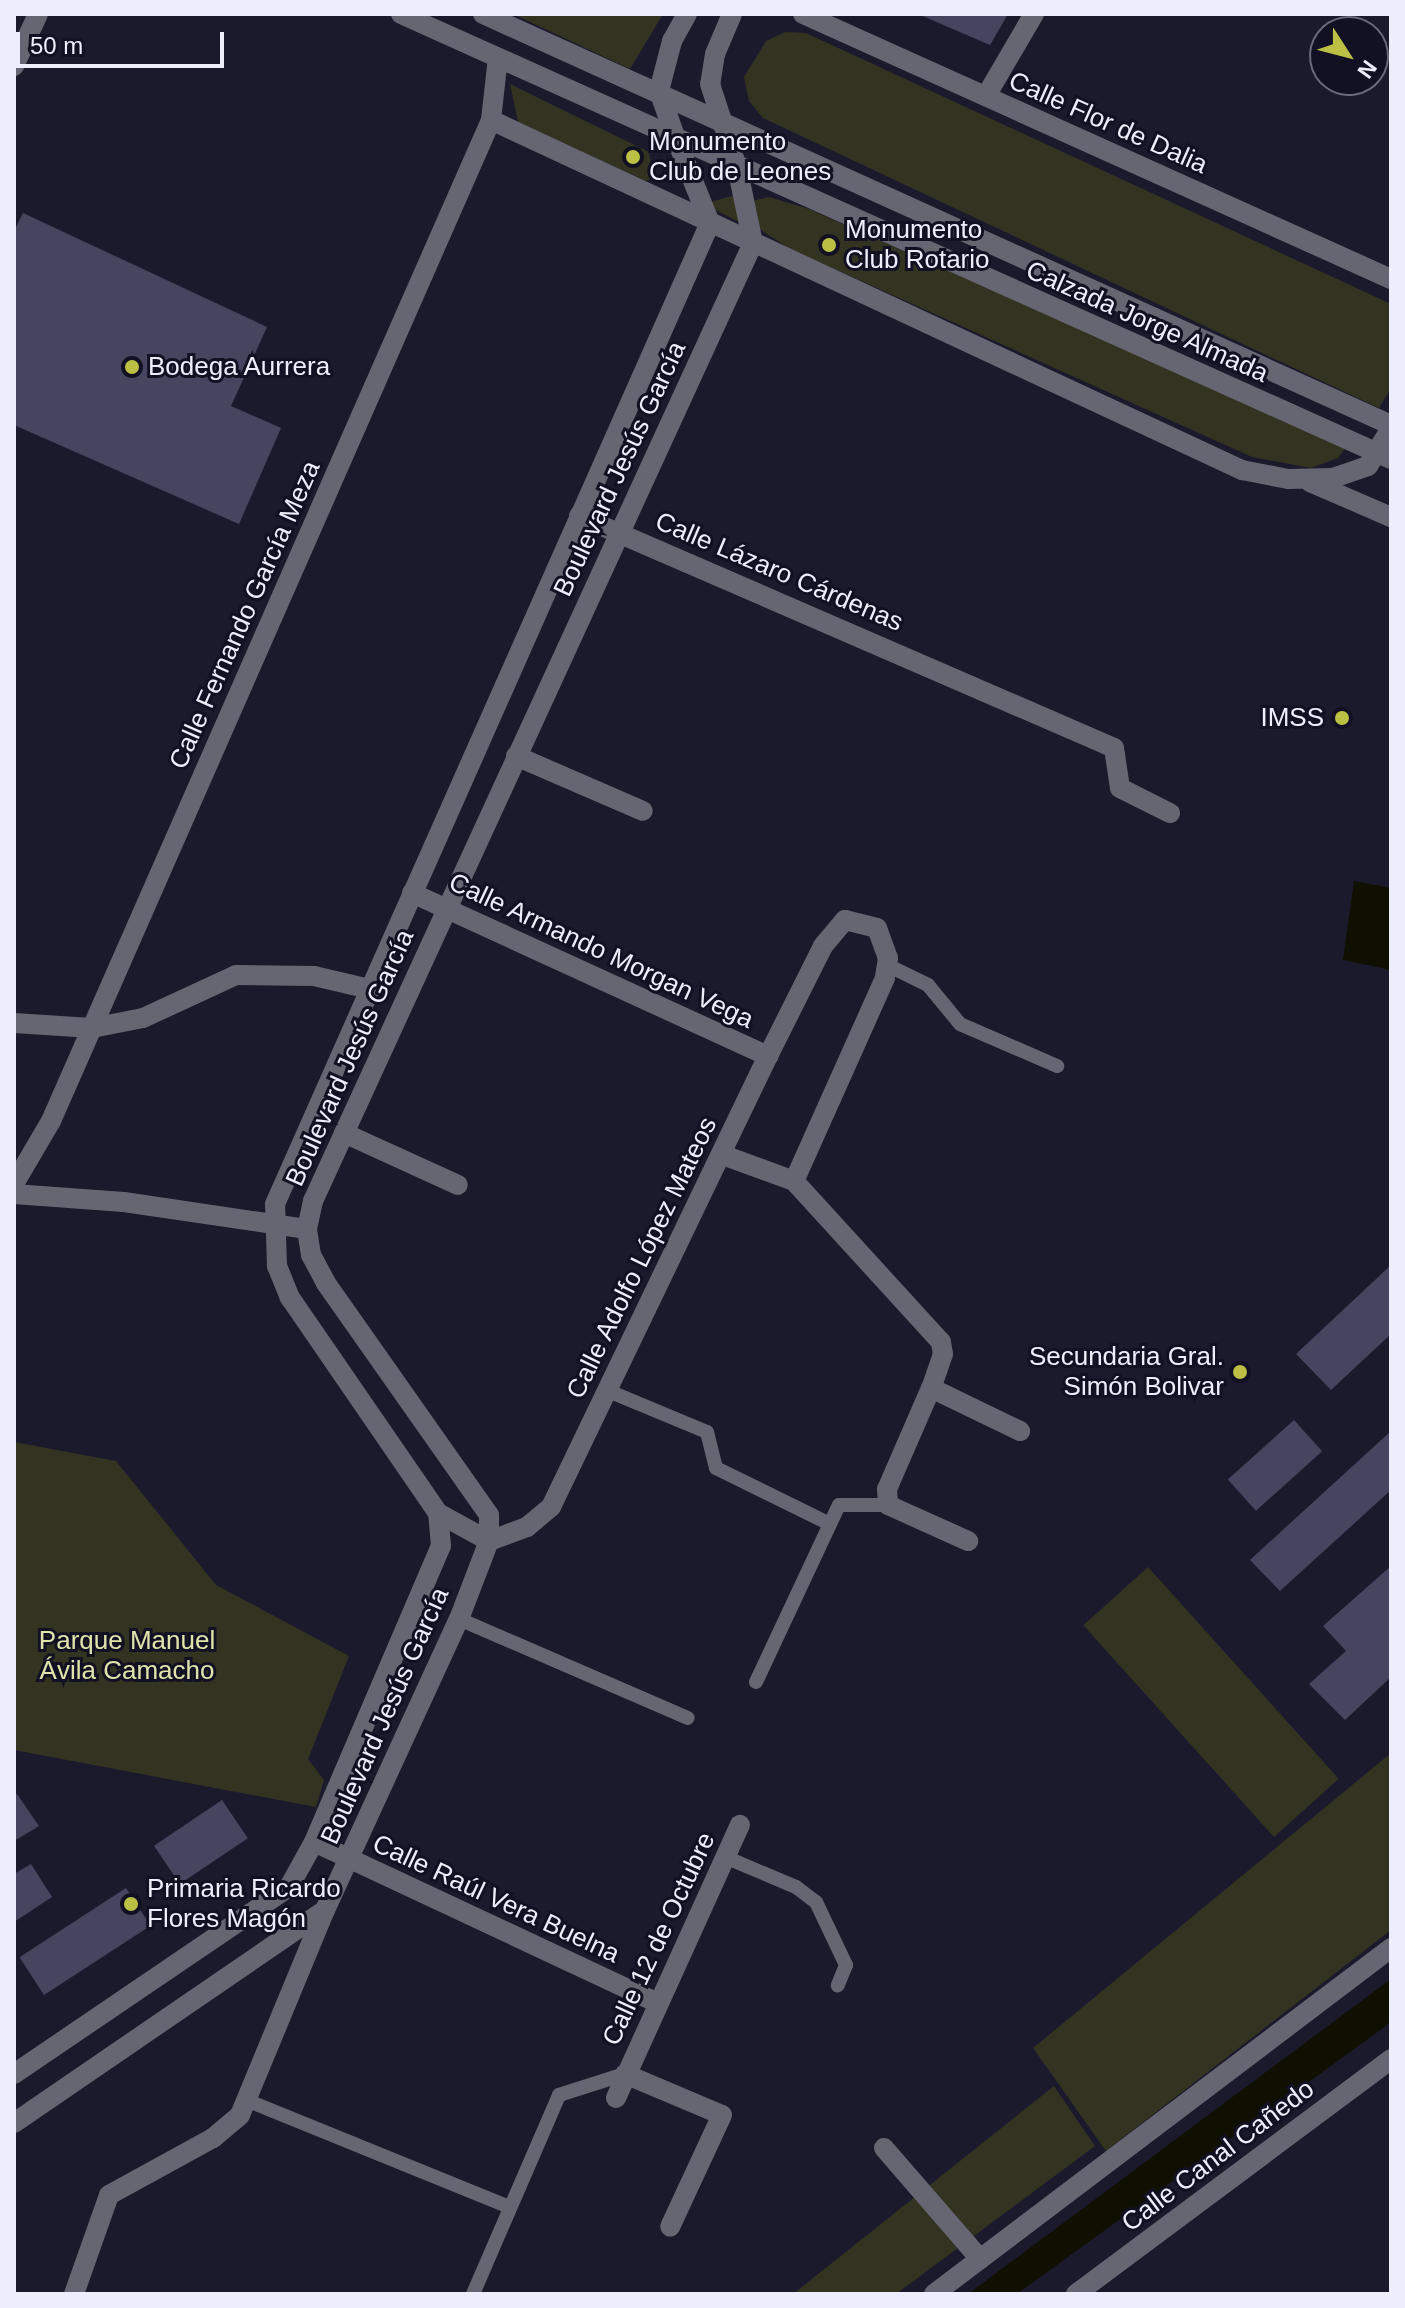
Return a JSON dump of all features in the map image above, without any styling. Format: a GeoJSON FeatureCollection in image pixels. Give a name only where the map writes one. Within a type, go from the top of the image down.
{"type":"FeatureCollection","features":[{"type":"Feature","properties":{"kind":"street"},"geometry":{"type":"LineString","coordinates":[[14,66],[38,14]]}},
{"type":"Feature","properties":{"kind":"street","name":"Calzada Jorge Almada"},"geometry":{"type":"LineString","coordinates":[[401,14],[1384,456]]}},
{"type":"Feature","properties":{"kind":"street","name":"Calzada Jorge Almada"},"geometry":{"type":"LineString","coordinates":[[483,14],[659,91],[1391,427]]}},
{"type":"Feature","properties":{"kind":"street"},"geometry":{"type":"LineString","coordinates":[[687,14],[672,41],[659,91],[710,223]]}},
{"type":"Feature","properties":{"kind":"street"},"geometry":{"type":"LineString","coordinates":[[732,14],[715,54],[710,84],[737,167],[753,243]]}},
{"type":"Feature","properties":{"kind":"street","name":"Calle Flor de Dalia"},"geometry":{"type":"LineString","coordinates":[[803,14],[1391,279]]}},
{"type":"Feature","properties":{"kind":"street"},"geometry":{"type":"LineString","coordinates":[[986,96],[1034,14]]}},
{"type":"Feature","properties":{"kind":"street","name":"Calle Fernando García Meza"},"geometry":{"type":"LineString","coordinates":[[14,1184],[51,1121],[491,120],[498,58]]}},
{"type":"Feature","properties":{"kind":"street"},"geometry":{"type":"LineString","coordinates":[[491,120],[1185,446],[1242,470],[1306,480],[1391,517]]}},
{"type":"Feature","properties":{"kind":"street","name":"Boulevard Jesús García"},"geometry":{"type":"LineString","coordinates":[[14,2074],[289,1887],[314,1842],[432,1572],[441,1546],[438,1513],[290,1298],[277,1266],[275,1204],[710,223]]}},
{"type":"Feature","properties":{"kind":"street","name":"Boulevard Jesús García"},"geometry":{"type":"LineString","coordinates":[[14,2123],[325,1910],[351,1860],[459,1619],[489,1541],[489,1515],[326,1283],[311,1255],[307,1229],[313,1201],[753,243]]}},
{"type":"Feature","properties":{"kind":"street"},"geometry":{"type":"LineString","coordinates":[[1306,480],[1368,466],[1384,456],[1391,427]]}},
{"type":"Feature","properties":{"kind":"street","name":"Calle Lázaro Cárdenas"},"geometry":{"type":"LineString","coordinates":[[579,516],[958,677],[1114,748],[1120,788],[1170,813]]}},
{"type":"Feature","properties":{"kind":"street"},"geometry":{"type":"LineString","coordinates":[[516,756],[643,811]]}},
{"type":"Feature","properties":{"kind":"street","name":"Calle Armando Morgan Vega"},"geometry":{"type":"LineString","coordinates":[[412,893],[768,1056]]}},
{"type":"Feature","properties":{"kind":"street","name":"Calle Adolfo López Mateos"},"geometry":{"type":"LineString","coordinates":[[489,1541],[527,1527],[551,1507],[708,1176],[723,1155],[823,946],[845,920],[877,928],[885,940],[887,965]]}},
{"type":"Feature","properties":{"kind":"street"},"geometry":{"type":"LineString","coordinates":[[794,1181],[887,965]]}},
{"type":"Feature","properties":{"kind":"street"},"geometry":{"type":"LineString","coordinates":[[14,1023],[92,1028],[143,1018],[236,975],[314,976],[370,989]]}},
{"type":"Feature","properties":{"kind":"street"},"geometry":{"type":"LineString","coordinates":[[344,1133],[458,1185]]}},
{"type":"Feature","properties":{"kind":"street"},"geometry":{"type":"LineString","coordinates":[[723,1155],[794,1181],[941,1342],[943,1354],[931,1388],[887,1489],[888,1505],[968,1541]]}},
{"type":"Feature","properties":{"kind":"street"},"geometry":{"type":"LineString","coordinates":[[14,1194],[124,1202],[274,1227],[307,1229]]}},
{"type":"Feature","properties":{"kind":"street"},"geometry":{"type":"LineString","coordinates":[[931,1388],[1020,1431]]}},
{"type":"Feature","properties":{"kind":"street"},"geometry":{"type":"LineString","coordinates":[[438,1513],[489,1541]]}},
{"type":"Feature","properties":{"kind":"street","name":"Calle 12 de Octubre"},"geometry":{"type":"LineString","coordinates":[[616,2098],[740,1825]]}},
{"type":"Feature","properties":{"kind":"street","name":"Calle Raúl Vera Buelna"},"geometry":{"type":"LineString","coordinates":[[314,1842],[657,2003]]}},
{"type":"Feature","properties":{"kind":"street"},"geometry":{"type":"LineString","coordinates":[[74,2294],[109,2195],[220,2133],[240,2115],[325,1910]]}},
{"type":"Feature","properties":{"kind":"street"},"geometry":{"type":"LineString","coordinates":[[934,2294],[1391,1948]]}},
{"type":"Feature","properties":{"kind":"street","name":"Calle Canal Cañedo"},"geometry":{"type":"LineString","coordinates":[[1076,2294],[1391,2059]]}},
{"type":"Feature","properties":{"kind":"street"},"geometry":{"type":"LineString","coordinates":[[625,2074],[722,2115],[670,2227]]}},
{"type":"Feature","properties":{"kind":"street"},"geometry":{"type":"LineString","coordinates":[[884,2148],[980,2259]]}},
{"type":"Feature","properties":{"kind":"lane"},"geometry":{"type":"LineString","coordinates":[[887,965],[928,985],[960,1024],[1057,1066]]}},
{"type":"Feature","properties":{"kind":"lane"},"geometry":{"type":"LineString","coordinates":[[606,1390],[707,1432],[716,1468],[830,1524]]}},
{"type":"Feature","properties":{"kind":"lane"},"geometry":{"type":"LineString","coordinates":[[756,1682],[839,1505],[888,1505]]}},
{"type":"Feature","properties":{"kind":"lane"},"geometry":{"type":"LineString","coordinates":[[459,1619],[688,1718]]}},
{"type":"Feature","properties":{"kind":"lane"},"geometry":{"type":"LineString","coordinates":[[725,1857],[796,1887],[816,1902],[846,1965],[838,1985]]}},
{"type":"Feature","properties":{"kind":"lane","name":"Calle 12 de Octubre"},"geometry":{"type":"LineString","coordinates":[[473,2294],[559,2095],[625,2074]]}},
{"type":"Feature","properties":{"kind":"lane"},"geometry":{"type":"LineString","coordinates":[[246,2100],[510,2207]]}},
{"type":"Feature","properties":{"kind":"green space"},"geometry":{"type":"Polygon","coordinates":[[[513,14],[663,14],[630,69],[513,14]]]}},
{"type":"Feature","properties":{"kind":"green space"},"geometry":{"type":"Polygon","coordinates":[[[785,32],[806,33],[1391,304],[1391,388],[1379,408],[763,118],[749,101],[744,77],[766,41],[785,32]]]}},
{"type":"Feature","properties":{"kind":"green space"},"geometry":{"type":"Polygon","coordinates":[[[510,84],[649,152],[653,177],[646,181],[518,122],[510,84]]]}},
{"type":"Feature","properties":{"kind":"green space"},"geometry":{"type":"Polygon","coordinates":[[[735,195],[741,223],[704,204],[735,195]]]}},
{"type":"Feature","properties":{"kind":"green space"},"geometry":{"type":"Polygon","coordinates":[[[769,197],[809,209],[1346,447],[1338,458],[1311,468],[1252,457],[788,248],[758,228],[752,201],[769,197]]]}},
{"type":"Feature","properties":{"kind":"green space","name":"Parque Manuel Ávila Camacho"},"geometry":{"type":"Polygon","coordinates":[[[14,1442],[116,1461],[216,1585],[349,1656],[308,1759],[324,1780],[316,1807],[14,1750],[14,1442]]]}},
{"type":"Feature","properties":{"kind":"green space"},"geometry":{"type":"Polygon","coordinates":[[[1148,1567],[1339,1779],[1274,1837],[1083,1625],[1148,1567]]]}},
{"type":"Feature","properties":{"kind":"green space"},"geometry":{"type":"Polygon","coordinates":[[[1391,1753],[1391,1930],[1106,2151],[1033,2048],[1391,1753]]]}},
{"type":"Feature","properties":{"kind":"green space"},"geometry":{"type":"Polygon","coordinates":[[[1054,2086],[1095,2146],[896,2294],[793,2294],[1054,2086]]]}},
{"type":"Feature","properties":{"kind":"shaded area"},"geometry":{"type":"Polygon","coordinates":[[[1354,881],[1391,888],[1391,970],[1343,960],[1354,881]]]}},
{"type":"Feature","properties":{"kind":"shaded area"},"geometry":{"type":"Polygon","coordinates":[[[1391,1979],[1391,2021],[1383,2028],[1017,2294],[968,2294],[1391,1979]]]}},
{"type":"Feature","properties":{"kind":"building"},"geometry":{"type":"Polygon","coordinates":[[[918,14],[1008,14],[990,45],[918,14]]]}},
{"type":"Feature","properties":{"kind":"building","name":"Bodega Aurrera"},"geometry":{"type":"Polygon","coordinates":[[[23,213],[267,327],[231,406],[281,428],[239,524],[14,425],[14,231],[23,213]]]}},
{"type":"Feature","properties":{"kind":"building"},"geometry":{"type":"Polygon","coordinates":[[[1391,1265],[1391,1334],[1331,1390],[1296,1354],[1391,1265]]]}},
{"type":"Feature","properties":{"kind":"building"},"geometry":{"type":"Polygon","coordinates":[[[1294,1420],[1322,1451],[1256,1511],[1228,1480],[1294,1420]]]}},
{"type":"Feature","properties":{"kind":"building"},"geometry":{"type":"Polygon","coordinates":[[[1391,1431],[1391,1490],[1280,1591],[1250,1560],[1391,1431]]]}},
{"type":"Feature","properties":{"kind":"building"},"geometry":{"type":"Polygon","coordinates":[[[1391,1566],[1391,1677],[1345,1720],[1309,1684],[1346,1651],[1323,1626],[1391,1566]]]}},
{"type":"Feature","properties":{"kind":"building"},"geometry":{"type":"Polygon","coordinates":[[[17,1794],[39,1826],[14,1841],[14,1796],[17,1794]]]}},
{"type":"Feature","properties":{"kind":"building"},"geometry":{"type":"Polygon","coordinates":[[[222,1800],[248,1838],[180,1884],[154,1846],[222,1800]]]}},
{"type":"Feature","properties":{"kind":"building"},"geometry":{"type":"Polygon","coordinates":[[[31,1864],[52,1897],[14,1922],[14,1874],[31,1864]]]}},
{"type":"Feature","properties":{"kind":"building"},"geometry":{"type":"Polygon","coordinates":[[[126,1888],[151,1926],[44,1995],[19,1957],[126,1888]]]}},
{"type":"Feature","properties":{"kind":"place","name":"Monumento Club de Leones"},"geometry":{"type":"Point","coordinates":[633,157]}},
{"type":"Feature","properties":{"kind":"place","name":"Monumento Club Rotario"},"geometry":{"type":"Point","coordinates":[829,245]}},
{"type":"Feature","properties":{"kind":"place","name":"Bodega Aurrera"},"geometry":{"type":"Point","coordinates":[132,367]}},
{"type":"Feature","properties":{"kind":"place","name":"IMSS"},"geometry":{"type":"Point","coordinates":[1342,718]}},
{"type":"Feature","properties":{"kind":"place","name":"Secundaria Gral. Simón Bolivar"},"geometry":{"type":"Point","coordinates":[1240,1372]}},
{"type":"Feature","properties":{"kind":"place","name":"Primaria Ricardo Flores Magón"},"geometry":{"type":"Point","coordinates":[131,1904]}}]}
